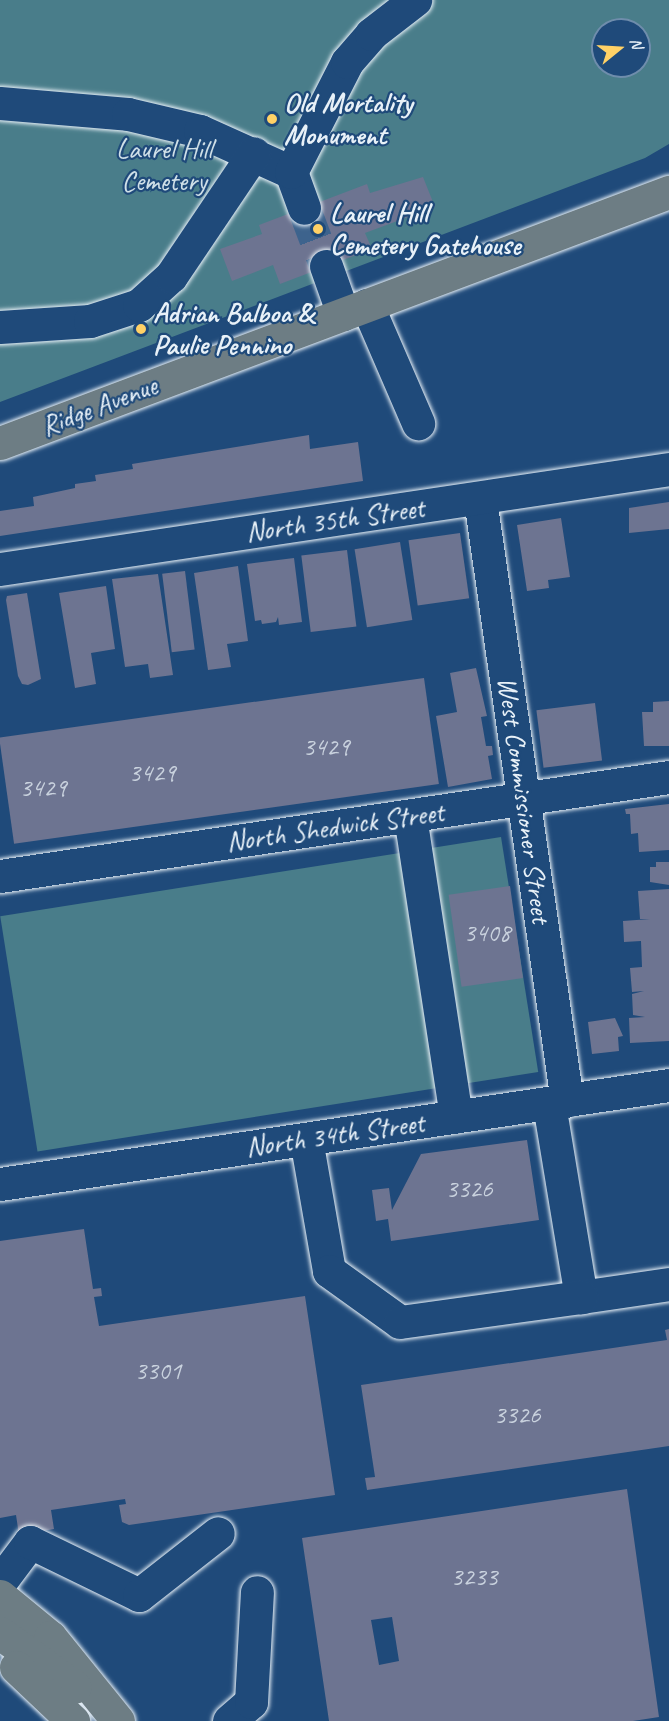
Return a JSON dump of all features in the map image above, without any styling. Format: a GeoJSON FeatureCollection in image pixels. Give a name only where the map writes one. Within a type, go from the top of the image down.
{"type":"FeatureCollection","features":[{"type":"Feature","properties":{"kind":"main road","name":"Ridge Avenue"},"geometry":{"type":"LineString","coordinates":[[0,443],[669,192]]}},
{"type":"Feature","properties":{"kind":"main road"},"geometry":{"type":"LineString","coordinates":[[0,1596],[50,1636],[117,1721]]}},
{"type":"Feature","properties":{"kind":"main road"},"geometry":{"type":"LineString","coordinates":[[0,1633],[61,1675],[117,1721]]}},
{"type":"Feature","properties":{"kind":"main road"},"geometry":{"type":"LineString","coordinates":[[0,1656],[40,1686],[73,1721]]}},
{"type":"Feature","properties":{"kind":"main road"},"geometry":{"type":"LineString","coordinates":[[0,1674],[66,1721]]}},
{"type":"Feature","properties":{"kind":"street"},"geometry":{"type":"LineString","coordinates":[[291,171],[347,62],[371,34],[415,0]]}},
{"type":"Feature","properties":{"kind":"street"},"geometry":{"type":"LineString","coordinates":[[0,103],[155,118],[200,131],[291,171],[304,208]]}},
{"type":"Feature","properties":{"kind":"street"},"geometry":{"type":"LineString","coordinates":[[0,327],[90,321],[139,306],[171,276],[254,153]]}},
{"type":"Feature","properties":{"kind":"street"},"geometry":{"type":"LineString","coordinates":[[326,266],[355,310],[418,423]]}},
{"type":"Feature","properties":{"kind":"street","name":"North 35th Street"},"geometry":{"type":"LineString","coordinates":[[0,569],[669,469]]}},
{"type":"Feature","properties":{"kind":"street","name":"West Commissioner Street"},"geometry":{"type":"LineString","coordinates":[[480,499],[523,799],[581,1297]]}},
{"type":"Feature","properties":{"kind":"street","name":"North Shedwick Street"},"geometry":{"type":"LineString","coordinates":[[0,876],[669,777]]}},
{"type":"Feature","properties":{"kind":"street"},"geometry":{"type":"LineString","coordinates":[[410,816],[456,1117]]}},
{"type":"Feature","properties":{"kind":"street","name":"North 34th Street"},"geometry":{"type":"LineString","coordinates":[[0,1184],[669,1085]]}},
{"type":"Feature","properties":{"kind":"street"},"geometry":{"type":"LineString","coordinates":[[306,1139],[329,1271],[400,1322],[669,1284]]}},
{"type":"Feature","properties":{"kind":"street"},"geometry":{"type":"LineString","coordinates":[[0,1582],[30,1542],[139,1595],[218,1533]]}},
{"type":"Feature","properties":{"kind":"street"},"geometry":{"type":"LineString","coordinates":[[228,1721],[250,1702],[256,1592]]}},
{"type":"Feature","properties":{"kind":"green space","name":"Laurel Hill Cemetery"},"geometry":{"type":"Polygon","coordinates":[[[0,0],[669,0],[669,144],[645,158],[0,402],[0,0]]]}},
{"type":"Feature","properties":{"kind":"green space"},"geometry":{"type":"Polygon","coordinates":[[[501,837],[538,1072],[37,1151],[0,916],[501,837]]]}},
{"type":"Feature","properties":{"kind":"building","name":"Laurel Hill Cemetery Gatehouse"},"geometry":{"type":"Polygon","coordinates":[[[423,177],[435,207],[365,233],[372,249],[280,284],[273,265],[232,281],[220,249],[262,234],[259,225],[367,184],[370,193],[423,177]]]}},
{"type":"Feature","properties":{"kind":"building"},"geometry":{"type":"Polygon","coordinates":[[[309,435],[310,449],[358,442],[363,481],[0,536],[0,511],[34,506],[33,497],[75,488],[75,484],[96,481],[95,475],[133,469],[132,464],[309,435]]]}},
{"type":"Feature","properties":{"kind":"building"},"geometry":{"type":"Polygon","coordinates":[[[669,502],[669,529],[629,533],[629,508],[669,502]]]}},
{"type":"Feature","properties":{"kind":"building"},"geometry":{"type":"Polygon","coordinates":[[[561,518],[570,577],[548,580],[549,588],[527,591],[517,525],[561,518]]]}},
{"type":"Feature","properties":{"kind":"building"},"geometry":{"type":"Polygon","coordinates":[[[460,533],[469,598],[418,606],[409,540],[460,533]]]}},
{"type":"Feature","properties":{"kind":"building"},"geometry":{"type":"Polygon","coordinates":[[[400,542],[412,620],[367,627],[355,549],[400,542]]]}},
{"type":"Feature","properties":{"kind":"building"},"geometry":{"type":"Polygon","coordinates":[[[347,550],[356,626],[311,632],[301,556],[347,550]]]}},
{"type":"Feature","properties":{"kind":"building"},"geometry":{"type":"Polygon","coordinates":[[[294,558],[302,622],[279,625],[278,617],[276,622],[262,624],[261,620],[255,621],[247,564],[294,558]]]}},
{"type":"Feature","properties":{"kind":"building"},"geometry":{"type":"Polygon","coordinates":[[[238,566],[248,641],[227,644],[231,667],[208,670],[194,573],[238,566]]]}},
{"type":"Feature","properties":{"kind":"building"},"geometry":{"type":"Polygon","coordinates":[[[185,571],[195,649],[172,652],[162,574],[185,571]]]}},
{"type":"Feature","properties":{"kind":"building"},"geometry":{"type":"Polygon","coordinates":[[[158,574],[173,675],[150,678],[148,664],[125,667],[112,579],[158,574]]]}},
{"type":"Feature","properties":{"kind":"building"},"geometry":{"type":"Polygon","coordinates":[[[106,586],[115,649],[91,653],[96,684],[75,688],[59,593],[106,586]]]}},
{"type":"Feature","properties":{"kind":"building"},"geometry":{"type":"Polygon","coordinates":[[[27,593],[41,679],[28,685],[22,684],[18,676],[6,600],[7,596],[27,593]]]}},
{"type":"Feature","properties":{"kind":"building"},"geometry":{"type":"Polygon","coordinates":[[[476,668],[487,716],[481,717],[486,746],[492,746],[493,755],[488,756],[492,779],[448,787],[436,716],[457,712],[450,673],[476,668]]]}},
{"type":"Feature","properties":{"kind":"building"},"geometry":{"type":"Polygon","coordinates":[[[424,678],[439,784],[14,844],[0,738],[424,678]]]}},
{"type":"Feature","properties":{"kind":"building"},"geometry":{"type":"Polygon","coordinates":[[[669,701],[669,746],[644,746],[642,712],[653,712],[653,702],[669,701]]]}},
{"type":"Feature","properties":{"kind":"building"},"geometry":{"type":"Polygon","coordinates":[[[595,703],[602,761],[544,768],[536,710],[595,703]]]}},
{"type":"Feature","properties":{"kind":"building"},"geometry":{"type":"Polygon","coordinates":[[[669,804],[669,850],[639,852],[638,833],[631,834],[630,814],[626,814],[625,809],[669,804]]]}},
{"type":"Feature","properties":{"kind":"building"},"geometry":{"type":"Polygon","coordinates":[[[656,862],[669,862],[669,885],[650,882],[650,867],[656,867],[656,862]]]}},
{"type":"Feature","properties":{"kind":"building"},"geometry":{"type":"Polygon","coordinates":[[[510,886],[523,978],[462,987],[449,895],[510,886]]]}},
{"type":"Feature","properties":{"kind":"building"},"geometry":{"type":"Polygon","coordinates":[[[669,889],[669,1041],[630,1043],[629,1018],[645,1017],[633,1015],[632,994],[644,991],[632,992],[630,968],[642,967],[641,941],[624,942],[623,921],[650,919],[640,919],[638,891],[669,889]]]}},
{"type":"Feature","properties":{"kind":"building"},"geometry":{"type":"Polygon","coordinates":[[[615,1018],[623,1036],[618,1037],[619,1051],[592,1054],[588,1022],[615,1018]]]}},
{"type":"Feature","properties":{"kind":"building"},"geometry":{"type":"Polygon","coordinates":[[[527,1140],[539,1220],[391,1241],[388,1219],[376,1221],[372,1190],[389,1188],[392,1210],[421,1154],[527,1140]]]}},
{"type":"Feature","properties":{"kind":"building"},"geometry":{"type":"Polygon","coordinates":[[[84,1229],[93,1289],[101,1288],[102,1296],[94,1297],[99,1326],[305,1296],[335,1495],[129,1525],[122,1522],[119,1505],[126,1504],[125,1499],[51,1510],[54,1529],[19,1535],[16,1515],[0,1518],[0,1241],[84,1229]]]}},
{"type":"Feature","properties":{"kind":"building"},"geometry":{"type":"Polygon","coordinates":[[[669,1329],[669,1446],[367,1490],[365,1478],[375,1477],[361,1385],[667,1340],[665,1330],[669,1329]]]}},
{"type":"Feature","properties":{"kind":"building"},"geometry":{"type":"Polygon","coordinates":[[[627,1489],[659,1717],[633,1721],[329,1721],[302,1538],[627,1489]],[[392,1617],[371,1620],[379,1665],[399,1661],[392,1617]]]}},
{"type":"Feature","properties":{"kind":"tunnel"},"geometry":{"type":"LineString","coordinates":[[304,208],[326,266]]}},
{"type":"Feature","properties":{"kind":"place","name":"Old Mortality Monument"},"geometry":{"type":"Point","coordinates":[272,119]}},
{"type":"Feature","properties":{"kind":"place","name":"Laurel Hill Cemetery Gatehouse"},"geometry":{"type":"Point","coordinates":[318,229]}},
{"type":"Feature","properties":{"kind":"place","name":"Adrian Balboa & Paulie Pennino"},"geometry":{"type":"Point","coordinates":[141,329]}}]}
